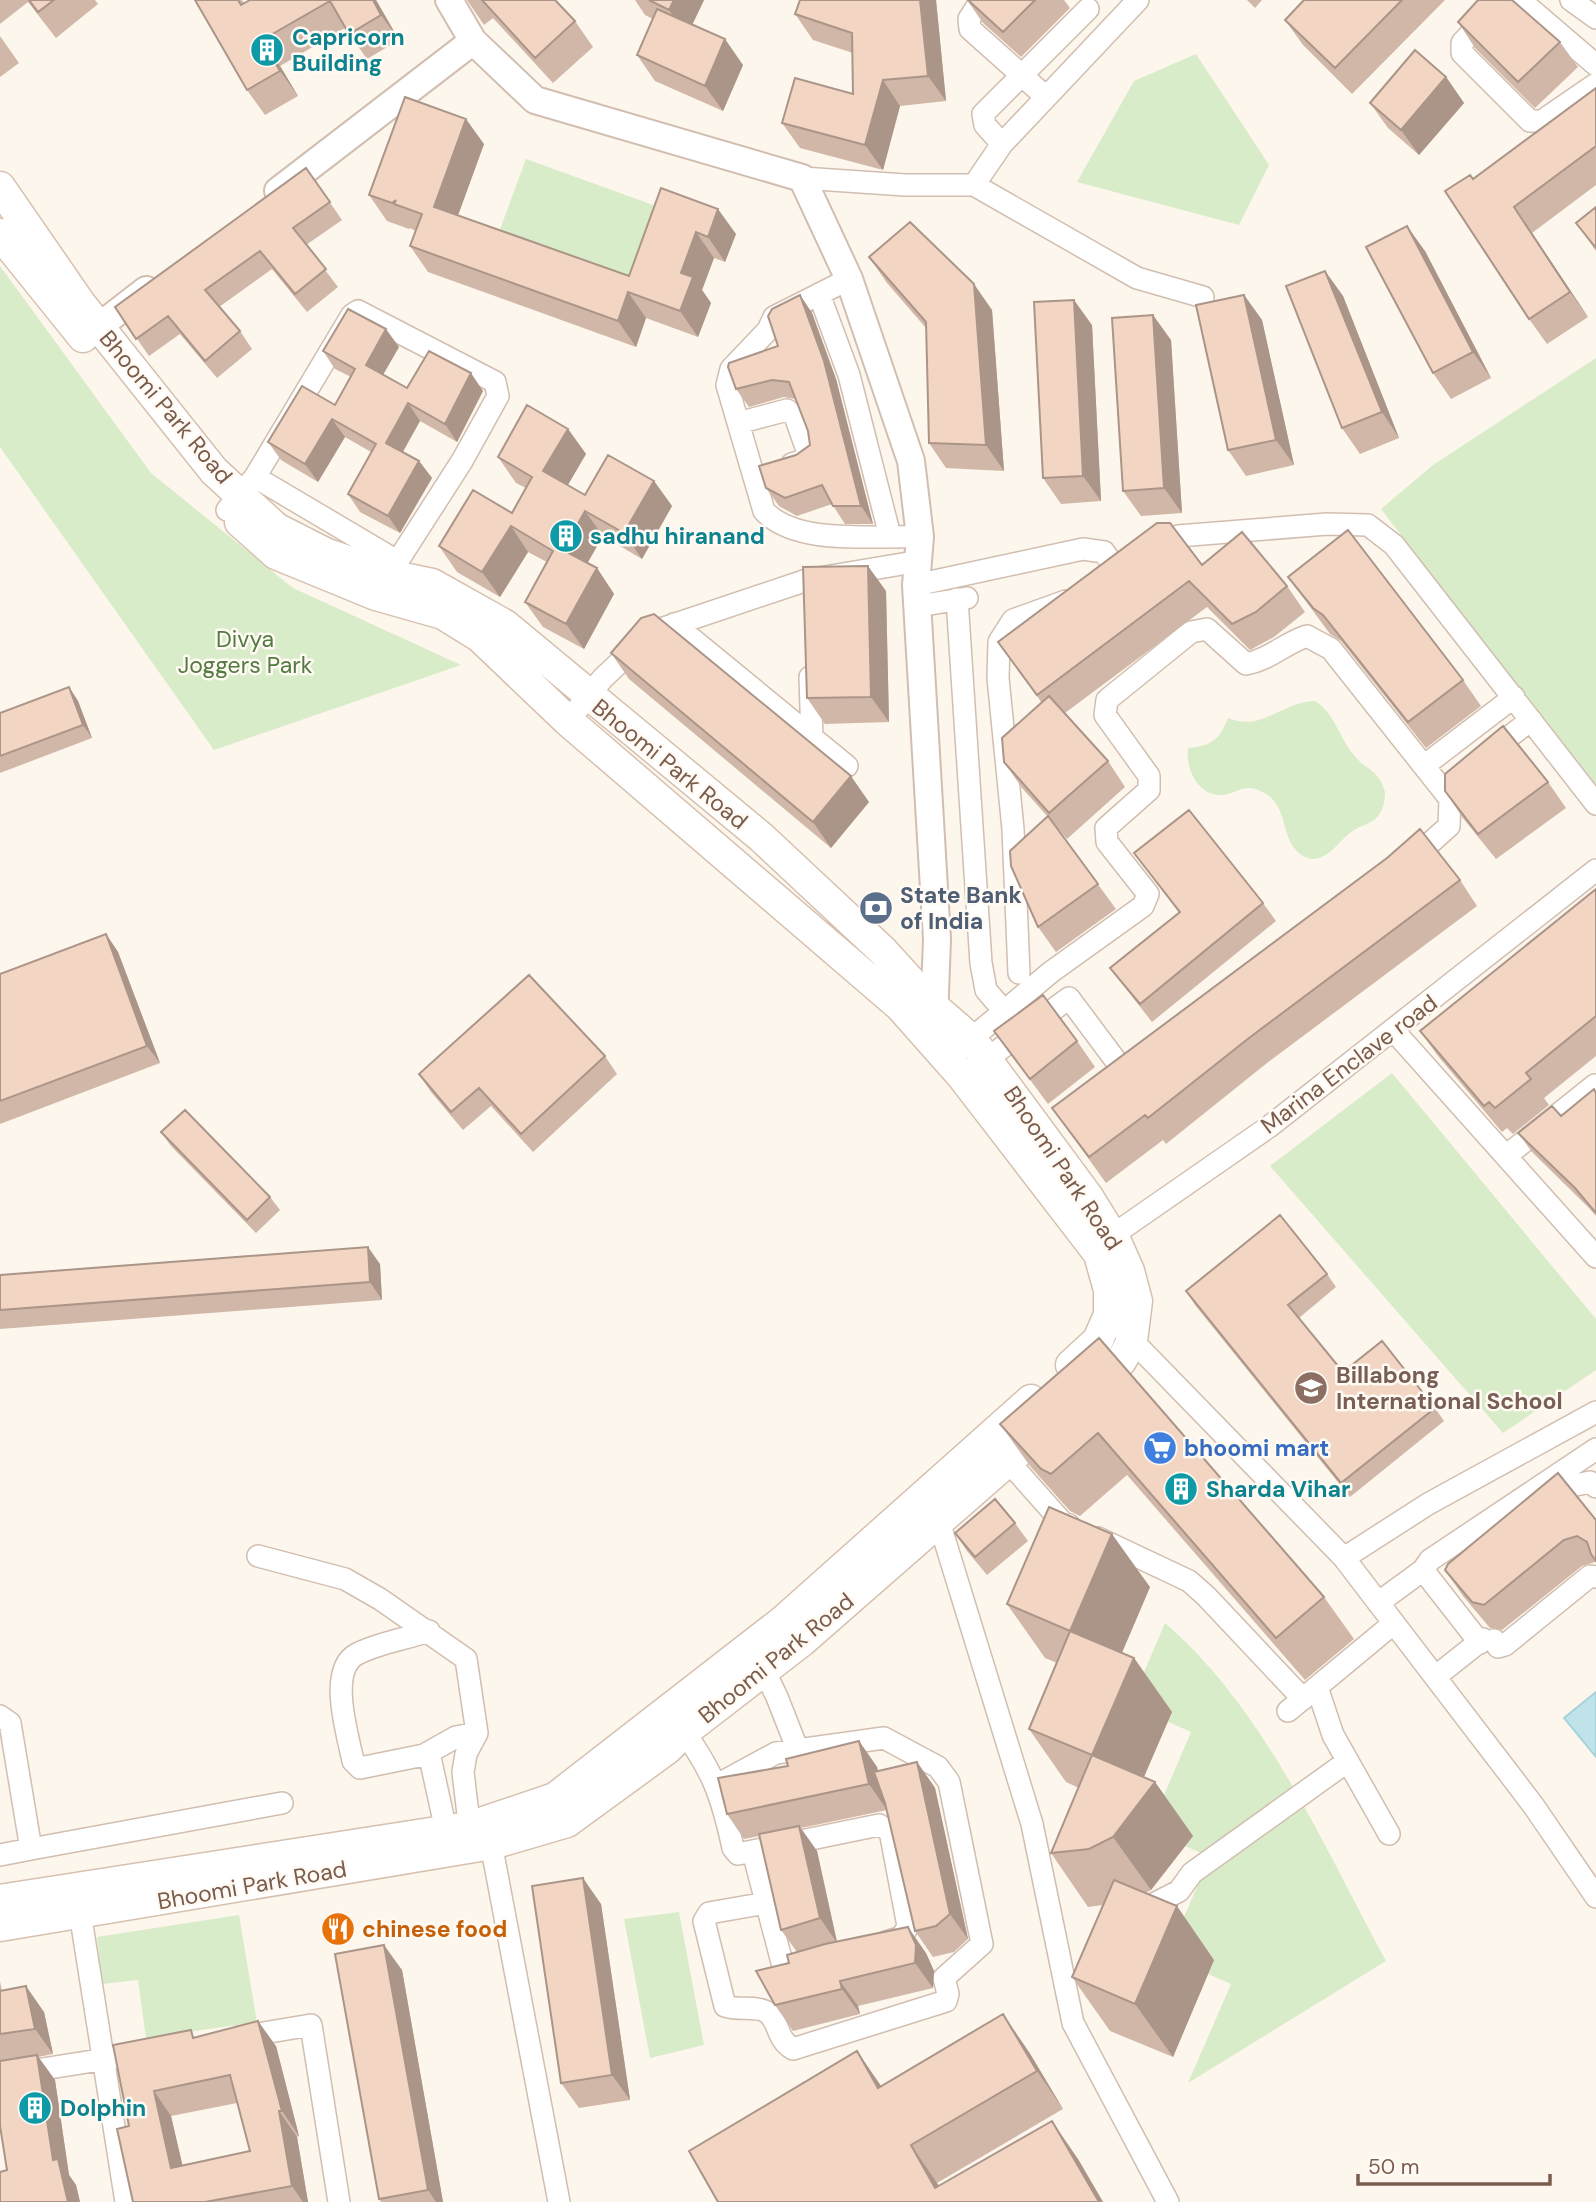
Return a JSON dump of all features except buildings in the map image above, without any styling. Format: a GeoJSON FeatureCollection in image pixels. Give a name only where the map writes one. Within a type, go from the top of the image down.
{"type":"FeatureCollection","features":[{"type":"Feature","properties":{"kind":"main road","name":"Bhoomi Park Road"},"geometry":{"type":"LineString","coordinates":[[0,187],[91,332]]}},
{"type":"Feature","properties":{"kind":"main road"},"geometry":{"type":"LineString","coordinates":[[0,234],[33,278],[91,332],[158,416],[241,494],[270,535],[276,554],[387,577],[443,614],[498,636],[568,721],[900,1006],[1102,1246]]}},
{"type":"Feature","properties":{"kind":"main road","name":"Bhoomi Park Road"},"geometry":{"type":"LineString","coordinates":[[498,636],[587,696],[761,837],[883,951],[935,1008],[980,1050],[1088,1197],[1102,1246],[1109,1290],[1109,1315],[1098,1340],[930,1490],[758,1659]]}},
{"type":"Feature","properties":{"kind":"main road","name":"Bhoomi Park Road"},"geometry":{"type":"LineString","coordinates":[[0,1926],[78,1902],[567,1822],[667,1749],[677,1721],[938,1521],[1121,1361],[1132,1341],[1137,1301],[1129,1271],[1102,1246]]}},
{"type":"Feature","properties":{"kind":"main road","name":"Bhoomi Park Road"},"geometry":{"type":"LineString","coordinates":[[0,1900],[78,1902]]}},
{"type":"Feature","properties":{"kind":"street"},"geometry":{"type":"LineString","coordinates":[[449,0],[474,41],[534,100],[802,178],[905,185],[974,185],[1137,278],[1203,297]]}},
{"type":"Feature","properties":{"kind":"street"},"geometry":{"type":"LineString","coordinates":[[981,0],[969,19],[970,29],[1046,98]]}},
{"type":"Feature","properties":{"kind":"street"},"geometry":{"type":"LineString","coordinates":[[974,185],[1002,144],[1138,0]]}},
{"type":"Feature","properties":{"kind":"street"},"geometry":{"type":"LineString","coordinates":[[1503,0],[1462,43],[1462,54],[1530,121],[1542,121],[1596,84]]}},
{"type":"Feature","properties":{"kind":"street"},"geometry":{"type":"LineString","coordinates":[[1520,0],[1596,65]]}},
{"type":"Feature","properties":{"kind":"street"},"geometry":{"type":"LineString","coordinates":[[1571,0],[1596,18]]}},
{"type":"Feature","properties":{"kind":"street"},"geometry":{"type":"LineString","coordinates":[[1002,144],[985,125],[983,114],[1021,76],[1083,5],[1110,30]]}},
{"type":"Feature","properties":{"kind":"street"},"geometry":{"type":"LineString","coordinates":[[254,209],[474,41]]}},
{"type":"Feature","properties":{"kind":"street"},"geometry":{"type":"LineString","coordinates":[[1021,76],[1046,98]]}},
{"type":"Feature","properties":{"kind":"street"},"geometry":{"type":"LineString","coordinates":[[802,178],[849,278],[911,461],[937,939],[935,1008],[947,1059],[980,1050],[1069,998]]}},
{"type":"Feature","properties":{"kind":"street"},"geometry":{"type":"LineString","coordinates":[[91,332],[165,276]]}},
{"type":"Feature","properties":{"kind":"street"},"geometry":{"type":"LineString","coordinates":[[849,278],[774,317],[768,330],[731,369],[727,385],[764,511],[777,524],[813,534],[890,536]]}},
{"type":"Feature","properties":{"kind":"street"},"geometry":{"type":"LineString","coordinates":[[820,294],[849,375],[890,536],[919,572],[962,599],[982,963],[986,990],[1003,1010]]}},
{"type":"Feature","properties":{"kind":"street"},"geometry":{"type":"LineString","coordinates":[[358,311],[495,382],[498,396],[462,461],[387,577],[241,494],[352,315],[358,311]]}},
{"type":"Feature","properties":{"kind":"street"},"geometry":{"type":"LineString","coordinates":[[738,423],[787,410],[795,416],[808,453],[804,460],[752,476]]}},
{"type":"Feature","properties":{"kind":"street"},"geometry":{"type":"LineString","coordinates":[[1178,536],[1327,524],[1368,525],[1394,545],[1596,804]]}},
{"type":"Feature","properties":{"kind":"street"},"geometry":{"type":"LineString","coordinates":[[568,721],[587,696],[652,632],[807,580],[919,572],[1083,549],[1104,552],[1111,562],[1111,578],[1097,590],[1013,620],[999,642],[998,678],[1013,829],[1019,973]]}},
{"type":"Feature","properties":{"kind":"street"},"geometry":{"type":"LineString","coordinates":[[807,580],[808,606]]}},
{"type":"Feature","properties":{"kind":"street"},"geometry":{"type":"LineString","coordinates":[[674,624],[847,766]]}},
{"type":"Feature","properties":{"kind":"street"},"geometry":{"type":"LineString","coordinates":[[980,1050],[1003,1010],[1143,906],[1148,894],[1107,842],[1106,828],[1149,790],[1149,776],[1105,715],[1107,700],[1191,632],[1207,629],[1246,664],[1262,661],[1288,642],[1307,636],[1331,649],[1450,799],[1449,826],[1397,873]]}},
{"type":"Feature","properties":{"kind":"street"},"geometry":{"type":"LineString","coordinates":[[809,659],[812,738]]}},
{"type":"Feature","properties":{"kind":"street"},"geometry":{"type":"LineString","coordinates":[[1425,765],[1514,697]]}},
{"type":"Feature","properties":{"kind":"street"},"geometry":{"type":"LineString","coordinates":[[1442,788],[1531,720]]}},
{"type":"Feature","properties":{"kind":"street","name":"Marina Enclave road"},"geometry":{"type":"LineString","coordinates":[[1102,1246],[1270,1126],[1596,870]]}},
{"type":"Feature","properties":{"kind":"street"},"geometry":{"type":"LineString","coordinates":[[1051,972],[1122,1069],[1133,1072],[1153,1057]]}},
{"type":"Feature","properties":{"kind":"street"},"geometry":{"type":"LineString","coordinates":[[1394,1031],[1596,1257]]}},
{"type":"Feature","properties":{"kind":"street"},"geometry":{"type":"LineString","coordinates":[[1506,1156],[1596,1085],[1596,1067]]}},
{"type":"Feature","properties":{"kind":"street"},"geometry":{"type":"LineString","coordinates":[[1109,1315],[1344,1558],[1533,1805],[1596,1897]]}},
{"type":"Feature","properties":{"kind":"street"},"geometry":{"type":"LineString","coordinates":[[1344,1558],[1428,1504],[1596,1412]]}},
{"type":"Feature","properties":{"kind":"street"},"geometry":{"type":"LineString","coordinates":[[1378,1603],[1423,1570],[1430,1560],[1596,1449]]}},
{"type":"Feature","properties":{"kind":"street"},"geometry":{"type":"LineString","coordinates":[[1007,1461],[1062,1522],[1189,1581],[1206,1595],[1333,1735],[1389,1834]]}},
{"type":"Feature","properties":{"kind":"street"},"geometry":{"type":"LineString","coordinates":[[1525,1521],[1571,1486],[1590,1482],[1596,1487]]}},
{"type":"Feature","properties":{"kind":"street"},"geometry":{"type":"LineString","coordinates":[[930,1490],[1032,1824],[1050,1861],[1073,2023],[1168,2202]]}},
{"type":"Feature","properties":{"kind":"street"},"geometry":{"type":"LineString","coordinates":[[258,1556],[345,1579],[429,1631],[466,1659],[477,1732],[466,1755],[463,1772],[469,1837],[559,2202]]}},
{"type":"Feature","properties":{"kind":"street"},"geometry":{"type":"LineString","coordinates":[[1423,1570],[1485,1641],[1498,1647],[1505,1646],[1590,1576],[1596,1577]]}},
{"type":"Feature","properties":{"kind":"street"},"geometry":{"type":"LineString","coordinates":[[1303,1699],[1394,1623]]}},
{"type":"Feature","properties":{"kind":"street"},"geometry":{"type":"LineString","coordinates":[[429,1631],[355,1655],[343,1669],[341,1698],[353,1761],[360,1768],[425,1755],[456,1737],[477,1732]]}},
{"type":"Feature","properties":{"kind":"street"},"geometry":{"type":"LineString","coordinates":[[1435,1678],[1485,1641]]}},
{"type":"Feature","properties":{"kind":"street"},"geometry":{"type":"LineString","coordinates":[[758,1659],[797,1748]]}},
{"type":"Feature","properties":{"kind":"street"},"geometry":{"type":"LineString","coordinates":[[0,1716],[10,1723],[31,1849]]}},
{"type":"Feature","properties":{"kind":"street"},"geometry":{"type":"LineString","coordinates":[[677,1721],[717,1785],[733,1848],[738,1854],[879,1825],[890,1831],[908,1926],[902,1937],[865,1949]]}},
{"type":"Feature","properties":{"kind":"street"},"geometry":{"type":"LineString","coordinates":[[717,1785],[776,1753],[884,1738],[938,1767],[949,1782],[982,1944],[944,1978],[948,1994],[946,2001],[793,2049],[783,2043],[771,2015],[762,2010],[734,2010],[725,2006],[704,1921],[709,1913],[766,1903]]}},
{"type":"Feature","properties":{"kind":"street"},"geometry":{"type":"LineString","coordinates":[[425,1755],[469,1837]]}},
{"type":"Feature","properties":{"kind":"street"},"geometry":{"type":"LineString","coordinates":[[1119,1921],[1179,1891],[1192,1873],[1348,1761]]}},
{"type":"Feature","properties":{"kind":"street"},"geometry":{"type":"LineString","coordinates":[[0,1855],[282,1804]]}},
{"type":"Feature","properties":{"kind":"street"},"geometry":{"type":"LineString","coordinates":[[753,1852],[784,1970],[790,1972],[828,1961]]}},
{"type":"Feature","properties":{"kind":"street"},"geometry":{"type":"LineString","coordinates":[[78,1902],[126,2202]]}},
{"type":"Feature","properties":{"kind":"street"},"geometry":{"type":"LineString","coordinates":[[218,2040],[311,2025],[339,2202]]}},
{"type":"Feature","properties":{"kind":"street"},"geometry":{"type":"LineString","coordinates":[[0,2076],[165,2049]]}},
{"type":"Feature","properties":{"kind":"green space"},"geometry":{"type":"Polygon","coordinates":[[[1196,54],[1269,165],[1239,225],[1077,182],[1134,81],[1196,54]]]}},
{"type":"Feature","properties":{"kind":"green space"},"geometry":{"type":"Polygon","coordinates":[[[526,159],[667,210],[640,282],[499,232],[526,159]]]}},
{"type":"Feature","properties":{"kind":"green space","name":"Divya Joggers Park"},"geometry":{"type":"Polygon","coordinates":[[[0,266],[151,473],[293,588],[461,665],[214,750],[0,447],[0,266]]]}},
{"type":"Feature","properties":{"kind":"green space"},"geometry":{"type":"Polygon","coordinates":[[[1596,358],[1596,788],[1381,509],[1433,465],[1596,358]]]}},
{"type":"Feature","properties":{"kind":"green space"},"geometry":{"type":"Polygon","coordinates":[[[1315,701],[1327,712],[1354,755],[1376,774],[1385,792],[1378,817],[1354,830],[1330,852],[1316,859],[1300,854],[1294,848],[1278,807],[1266,794],[1246,788],[1226,794],[1212,794],[1194,779],[1188,763],[1188,748],[1203,746],[1218,737],[1228,718],[1240,721],[1262,719],[1292,706],[1315,701]]]}},
{"type":"Feature","properties":{"kind":"green space"},"geometry":{"type":"Polygon","coordinates":[[[1392,1073],[1596,1319],[1596,1370],[1503,1433],[1270,1166],[1392,1073]]]}},
{"type":"Feature","properties":{"kind":"green space"},"geometry":{"type":"Polygon","coordinates":[[[1165,1623],[1201,1658],[1263,1738],[1290,1781],[1386,1961],[1188,2083],[1231,1984],[1167,1956],[1210,1857],[1149,1830],[1191,1732],[1130,1705],[1165,1623]]]}},
{"type":"Feature","properties":{"kind":"green space"},"geometry":{"type":"Polygon","coordinates":[[[679,1912],[704,2045],[650,2058],[624,1919],[679,1912]]]}},
{"type":"Feature","properties":{"kind":"green space"},"geometry":{"type":"Polygon","coordinates":[[[239,1915],[257,2022],[146,2038],[138,1980],[102,1984],[97,1937],[239,1915]]]}},
{"type":"Feature","properties":{"kind":"water"},"geometry":{"type":"Polygon","coordinates":[[[1596,1692],[1596,1757],[1564,1718],[1596,1692]]]}},
{"type":"Feature","properties":{"kind":"place","name":"Capricorn Building"},"geometry":{"type":"Point","coordinates":[267,50]}},
{"type":"Feature","properties":{"kind":"place","name":"sadhu hiranand"},"geometry":{"type":"Point","coordinates":[566,536]}},
{"type":"Feature","properties":{"kind":"place","name":"State Bank of India"},"geometry":{"type":"Point","coordinates":[876,908]}},
{"type":"Feature","properties":{"kind":"place","name":"Billabong International School"},"geometry":{"type":"Point","coordinates":[1311,1388]}},
{"type":"Feature","properties":{"kind":"place","name":"bhoomi mart"},"geometry":{"type":"Point","coordinates":[1160,1448]}},
{"type":"Feature","properties":{"kind":"place","name":"Sharda Vihar"},"geometry":{"type":"Point","coordinates":[1181,1489]}},
{"type":"Feature","properties":{"kind":"place","name":"chinese food"},"geometry":{"type":"Point","coordinates":[338,1929]}},
{"type":"Feature","properties":{"kind":"place","name":"Dolphin"},"geometry":{"type":"Point","coordinates":[35,2108]}}]}
